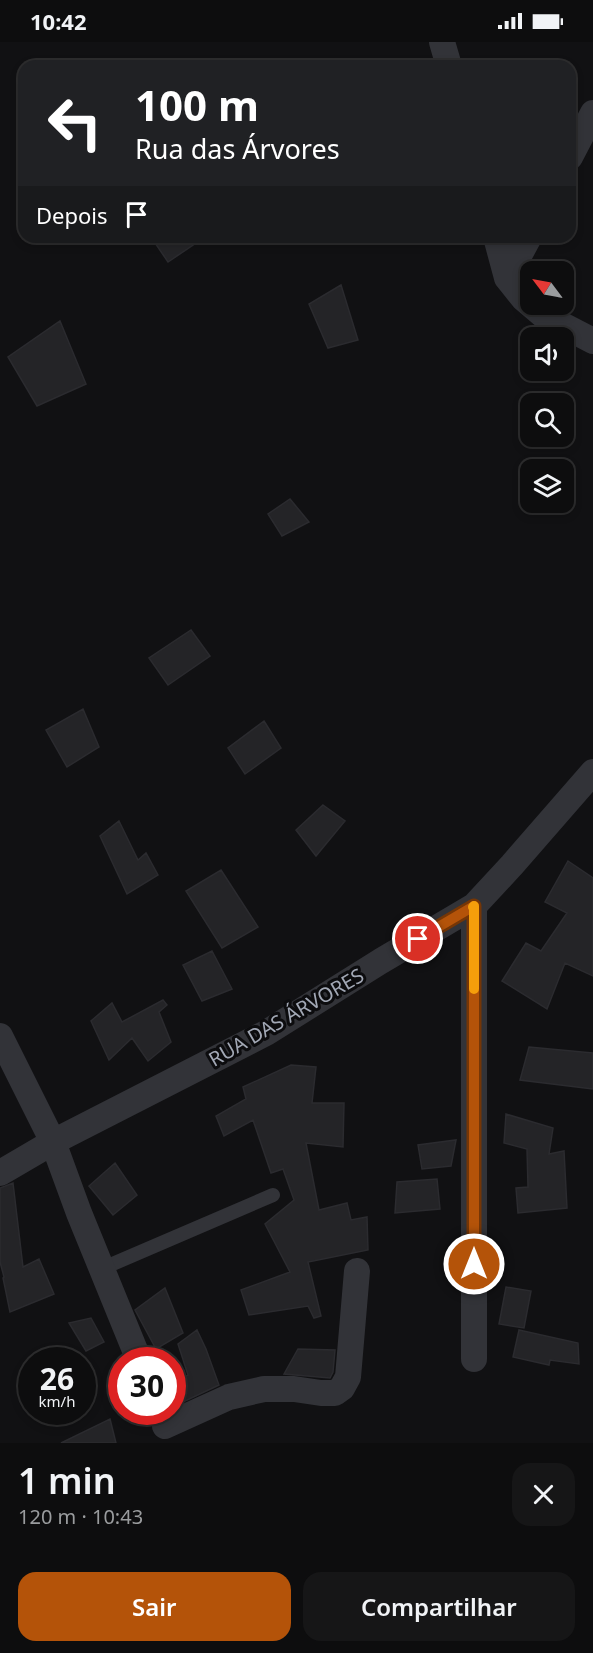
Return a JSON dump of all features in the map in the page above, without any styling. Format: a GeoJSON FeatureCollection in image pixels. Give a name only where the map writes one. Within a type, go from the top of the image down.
{"type":"FeatureCollection","features":[{"type":"Feature","properties":{"kind":"street"},"geometry":{"type":"LineString","coordinates":[[442,42],[447,60]]}},
{"type":"Feature","properties":{"kind":"street"},"geometry":{"type":"LineString","coordinates":[[576,146],[593,113]]}},
{"type":"Feature","properties":{"kind":"street"},"geometry":{"type":"LineString","coordinates":[[498,243],[507,278],[523,298],[543,315],[593,341]]}},
{"type":"Feature","properties":{"kind":"street"},"geometry":{"type":"LineString","coordinates":[[507,278],[526,243]]}},
{"type":"Feature","properties":{"kind":"street","name":"RUA DAS ÁRVORES"},"geometry":{"type":"LineString","coordinates":[[0,1173],[53,1142],[266,1033],[474,906],[593,772]]}},
{"type":"Feature","properties":{"kind":"street"},"geometry":{"type":"LineString","coordinates":[[474,906],[474,1359]]}},
{"type":"Feature","properties":{"kind":"street"},"geometry":{"type":"LineString","coordinates":[[0,1036],[53,1142],[134,1347]]}},
{"type":"Feature","properties":{"kind":"street"},"geometry":{"type":"LineString","coordinates":[[165,1427],[229,1397],[264,1389],[335,1393],[342,1388],[348,1377],[357,1272]]}},
{"type":"Feature","properties":{"kind":"lane"},"geometry":{"type":"LineString","coordinates":[[101,1269],[273,1196]]}},
{"type":"Feature","properties":{"kind":"building"},"geometry":{"type":"Polygon","coordinates":[[[155,243],[196,243],[168,262],[155,243]]]}},
{"type":"Feature","properties":{"kind":"building"},"geometry":{"type":"Polygon","coordinates":[[[341,285],[358,340],[328,348],[309,304],[341,285]]]}},
{"type":"Feature","properties":{"kind":"building"},"geometry":{"type":"Polygon","coordinates":[[[60,321],[86,384],[37,406],[8,357],[60,321]]]}},
{"type":"Feature","properties":{"kind":"building"},"geometry":{"type":"Polygon","coordinates":[[[290,499],[309,522],[282,536],[268,514],[290,499]]]}},
{"type":"Feature","properties":{"kind":"building"},"geometry":{"type":"Polygon","coordinates":[[[191,630],[210,656],[168,685],[149,658],[191,630]]]}},
{"type":"Feature","properties":{"kind":"building"},"geometry":{"type":"Polygon","coordinates":[[[83,709],[99,747],[67,767],[46,730],[83,709]]]}},
{"type":"Feature","properties":{"kind":"building"},"geometry":{"type":"Polygon","coordinates":[[[264,721],[281,748],[245,774],[228,748],[264,721]]]}},
{"type":"Feature","properties":{"kind":"building"},"geometry":{"type":"Polygon","coordinates":[[[323,805],[345,821],[316,856],[296,830],[323,805]]]}},
{"type":"Feature","properties":{"kind":"building"},"geometry":{"type":"Polygon","coordinates":[[[119,821],[138,860],[146,853],[158,875],[127,894],[100,836],[119,821]]]}},
{"type":"Feature","properties":{"kind":"building"},"geometry":{"type":"Polygon","coordinates":[[[568,861],[593,878],[593,976],[565,963],[547,1009],[502,981],[526,943],[541,951],[567,913],[545,902],[568,861]]]}},
{"type":"Feature","properties":{"kind":"building"},"geometry":{"type":"Polygon","coordinates":[[[221,870],[258,927],[222,948],[186,891],[221,870]]]}},
{"type":"Feature","properties":{"kind":"building"},"geometry":{"type":"Polygon","coordinates":[[[212,951],[232,989],[202,1001],[183,965],[212,951]]]}},
{"type":"Feature","properties":{"kind":"building"},"geometry":{"type":"Polygon","coordinates":[[[163,1000],[167,1005],[159,1012],[171,1042],[148,1061],[132,1038],[109,1060],[91,1021],[112,1003],[122,1022],[163,1000]]]}},
{"type":"Feature","properties":{"kind":"building"},"geometry":{"type":"Polygon","coordinates":[[[529,1047],[593,1053],[593,1089],[520,1080],[529,1047]]]}},
{"type":"Feature","properties":{"kind":"building"},"geometry":{"type":"Polygon","coordinates":[[[291,1065],[316,1067],[312,1103],[344,1103],[343,1147],[306,1143],[319,1210],[347,1203],[351,1220],[367,1217],[368,1250],[308,1262],[321,1316],[314,1318],[308,1306],[249,1315],[241,1290],[290,1272],[265,1224],[294,1200],[283,1169],[271,1173],[253,1120],[224,1136],[216,1116],[246,1099],[243,1087],[291,1065]]]}},
{"type":"Feature","properties":{"kind":"building"},"geometry":{"type":"Polygon","coordinates":[[[506,1114],[553,1128],[549,1154],[564,1151],[567,1208],[518,1213],[516,1188],[528,1187],[527,1149],[504,1143],[506,1114]]]}},
{"type":"Feature","properties":{"kind":"building"},"geometry":{"type":"Polygon","coordinates":[[[456,1140],[451,1166],[422,1169],[418,1145],[456,1140]]]}},
{"type":"Feature","properties":{"kind":"building"},"geometry":{"type":"Polygon","coordinates":[[[115,1163],[137,1195],[113,1215],[89,1186],[115,1163]]]}},
{"type":"Feature","properties":{"kind":"building"},"geometry":{"type":"Polygon","coordinates":[[[437,1179],[440,1209],[395,1213],[397,1182],[437,1179]]]}},
{"type":"Feature","properties":{"kind":"building"},"geometry":{"type":"Polygon","coordinates":[[[13,1183],[23,1267],[39,1259],[54,1294],[10,1312],[0,1262],[0,1188],[13,1183]]]}},
{"type":"Feature","properties":{"kind":"building"},"geometry":{"type":"Polygon","coordinates":[[[506,1287],[531,1291],[524,1328],[499,1324],[506,1287]]]}},
{"type":"Feature","properties":{"kind":"building"},"geometry":{"type":"Polygon","coordinates":[[[165,1288],[183,1333],[159,1347],[155,1347],[135,1310],[165,1288]]]}},
{"type":"Feature","properties":{"kind":"building"},"geometry":{"type":"Polygon","coordinates":[[[91,1318],[104,1342],[94,1347],[84,1347],[69,1323],[91,1318]]]}},
{"type":"Feature","properties":{"kind":"building"},"geometry":{"type":"Polygon","coordinates":[[[197,1330],[219,1385],[186,1401],[186,1376],[188,1375],[186,1347],[179,1347],[178,1344],[197,1330]]]}},
{"type":"Feature","properties":{"kind":"building"},"geometry":{"type":"Polygon","coordinates":[[[519,1330],[578,1343],[579,1364],[550,1360],[549,1365],[513,1357],[519,1330]]]}},
{"type":"Feature","properties":{"kind":"building"},"geometry":{"type":"Polygon","coordinates":[[[298,1349],[335,1350],[333,1372],[330,1378],[284,1374],[298,1349]]]}},
{"type":"Feature","properties":{"kind":"building"},"geometry":{"type":"Polygon","coordinates":[[[108,1420],[116,1443],[61,1443],[108,1420]]]}},
{"type":"Feature","properties":{"kind":"slow traffic"},"geometry":{"type":"LineString","coordinates":[[473,907],[474,989]]}},
{"type":"Feature","properties":{"kind":"route"},"geometry":{"type":"LineString","coordinates":[[418,939],[474,906],[474,1264]]}}]}
